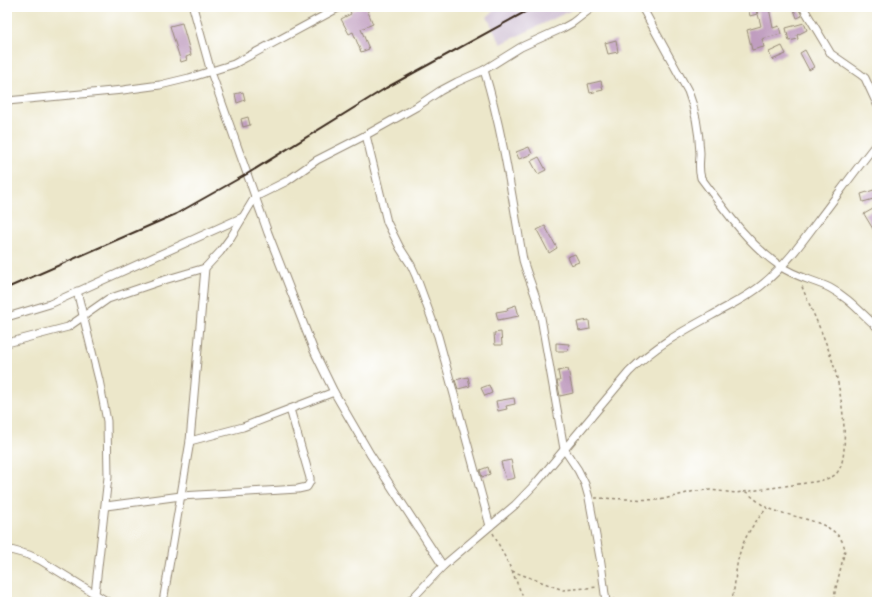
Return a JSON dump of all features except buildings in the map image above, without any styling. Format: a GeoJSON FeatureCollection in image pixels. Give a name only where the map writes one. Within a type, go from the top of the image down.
{"type":"FeatureCollection","features":[{"type":"Feature","properties":{"kind":"street"},"geometry":{"type":"LineString","coordinates":[[192,7],[211,72],[255,197],[294,302],[314,350],[334,392],[370,454],[443,566]]}},
{"type":"Feature","properties":{"kind":"street"},"geometry":{"type":"LineString","coordinates":[[7,101],[160,85],[190,78],[234,64],[340,7]]}},
{"type":"Feature","properties":{"kind":"street"},"geometry":{"type":"LineString","coordinates":[[7,343],[35,334],[68,327],[108,299],[205,268],[227,242],[255,197],[287,181],[317,160],[416,107],[440,91],[484,70],[521,47],[572,23],[593,7]]}},
{"type":"Feature","properties":{"kind":"street"},"geometry":{"type":"LineString","coordinates":[[642,7],[688,90],[698,122],[700,154],[699,173],[701,178],[734,224],[758,249],[781,267],[842,295],[852,302],[877,327]]}},
{"type":"Feature","properties":{"kind":"street"},"geometry":{"type":"LineString","coordinates":[[803,7],[831,54],[864,78],[877,104]]}},
{"type":"Feature","properties":{"kind":"street"},"geometry":{"type":"LineString","coordinates":[[484,70],[501,137],[523,260],[540,312],[564,449],[578,470],[585,484],[589,498],[601,563],[606,602]]}},
{"type":"Feature","properties":{"kind":"street"},"geometry":{"type":"LineString","coordinates":[[366,135],[387,222],[416,276],[438,336],[490,526]]}},
{"type":"Feature","properties":{"kind":"street"},"geometry":{"type":"LineString","coordinates":[[409,602],[443,566],[515,505],[537,482],[643,357],[677,334],[741,299],[762,285],[781,267],[805,238],[877,143]]}},
{"type":"Feature","properties":{"kind":"street"},"geometry":{"type":"LineString","coordinates":[[7,317],[50,304],[243,217]]}},
{"type":"Feature","properties":{"kind":"street"},"geometry":{"type":"LineString","coordinates":[[163,602],[190,441],[205,268]]}},
{"type":"Feature","properties":{"kind":"street"},"geometry":{"type":"LineString","coordinates":[[77,291],[99,380],[107,421],[108,477],[106,506],[95,594]]}},
{"type":"Feature","properties":{"kind":"street"},"geometry":{"type":"LineString","coordinates":[[190,441],[243,427],[334,392]]}},
{"type":"Feature","properties":{"kind":"street"},"geometry":{"type":"LineString","coordinates":[[106,506],[181,496],[298,489],[307,487],[310,482],[310,478],[290,409]]}},
{"type":"Feature","properties":{"kind":"street"},"geometry":{"type":"LineString","coordinates":[[7,549],[29,555],[40,560],[108,602]]}},
{"type":"Feature","properties":{"kind":"path"},"geometry":{"type":"LineString","coordinates":[[589,498],[660,500],[695,491],[710,490],[731,493],[746,492],[820,481],[832,477],[837,473],[841,467],[844,453],[845,433],[838,382],[833,362],[797,275]]}},
{"type":"Feature","properties":{"kind":"path"},"geometry":{"type":"LineString","coordinates":[[746,492],[768,508],[832,529],[840,536],[845,550],[834,602]]}},
{"type":"Feature","properties":{"kind":"path"},"geometry":{"type":"LineString","coordinates":[[731,602],[737,563],[745,539],[748,532],[768,508]]}},
{"type":"Feature","properties":{"kind":"path"},"geometry":{"type":"LineString","coordinates":[[490,526],[512,571],[524,602]]}},
{"type":"Feature","properties":{"kind":"path"},"geometry":{"type":"LineString","coordinates":[[512,571],[563,590],[603,586]]}},
{"type":"Feature","properties":{"kind":"shaded area"},"geometry":{"type":"Polygon","coordinates":[[[498,7],[578,7],[501,44],[487,17],[498,7]]]}},
{"type":"Feature","properties":{"kind":"railway"},"geometry":{"type":"LineString","coordinates":[[7,288],[176,214],[247,174],[386,88],[534,7]]}}]}
